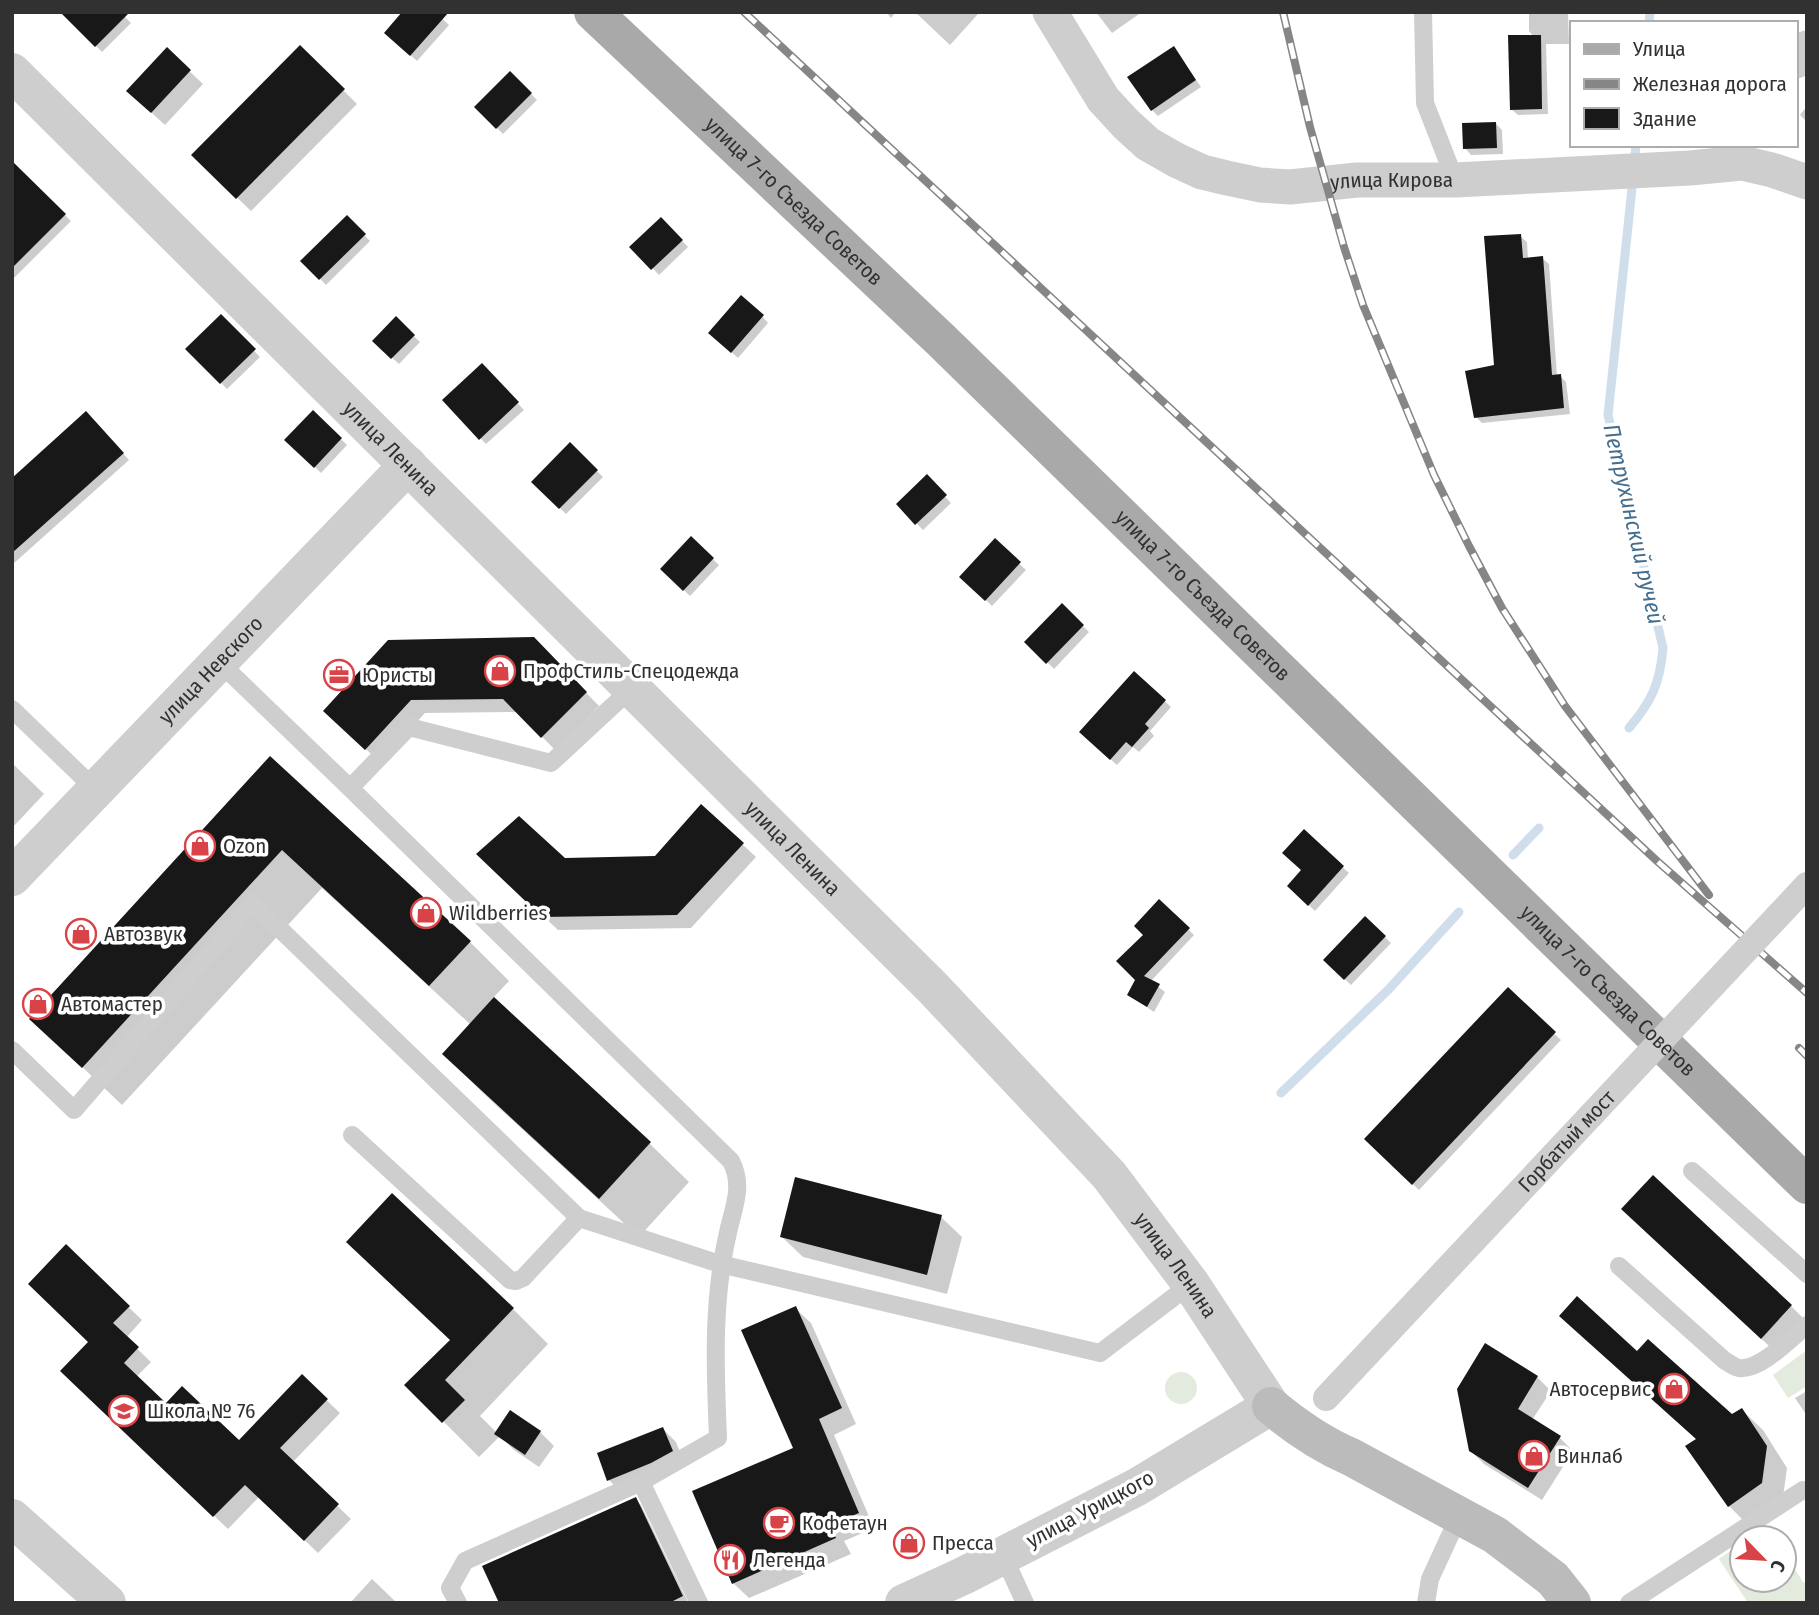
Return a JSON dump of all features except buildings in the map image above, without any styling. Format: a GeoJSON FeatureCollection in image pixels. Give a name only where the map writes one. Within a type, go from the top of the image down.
{"type":"FeatureCollection","features":[{"type":"Feature","properties":{"kind":"main road","name":"улица 7-го Съезда Советов"},"geometry":{"type":"LineString","coordinates":[[593,12],[940,340],[1807,1185]]}},
{"type":"Feature","properties":{"kind":"main road","name":"улица Ленина"},"geometry":{"type":"LineString","coordinates":[[1271,1406],[1329,1448],[1495,1535],[1553,1579],[1572,1603]]}},
{"type":"Feature","properties":{"kind":"street","name":"улица Кирова"},"geometry":{"type":"LineString","coordinates":[[1050,12],[1103,99],[1126,124],[1148,144],[1202,172],[1260,185],[1290,187],[1356,180],[1455,180],[1690,168],[1746,154],[1773,170],[1807,182]]}},
{"type":"Feature","properties":{"kind":"street","name":"улица Ленина"},"geometry":{"type":"LineString","coordinates":[[12,72],[933,988],[1100,1165],[1191,1284],[1271,1406]]}},
{"type":"Feature","properties":{"kind":"street","name":"улица Невского"},"geometry":{"type":"LineString","coordinates":[[12,877],[408,465]]}},
{"type":"Feature","properties":{"kind":"street","name":"Горбатый мост"},"geometry":{"type":"LineString","coordinates":[[1326,1398],[1807,884]]}},
{"type":"Feature","properties":{"kind":"street","name":"улица Урицкого"},"geometry":{"type":"LineString","coordinates":[[904,1603],[1137,1487],[1271,1406]]}},
{"type":"Feature","properties":{"kind":"street"},"geometry":{"type":"LineString","coordinates":[[12,1518],[107,1603]]}},
{"type":"Feature","properties":{"kind":"lane"},"geometry":{"type":"LineString","coordinates":[[1423,12],[1425,103],[1455,180]]}},
{"type":"Feature","properties":{"kind":"lane"},"geometry":{"type":"LineString","coordinates":[[218,661],[731,1161],[737,1171],[739,1188],[720,1264],[715,1326],[718,1438],[641,1482],[465,1561],[450,1588],[458,1603]]}},
{"type":"Feature","properties":{"kind":"lane"},"geometry":{"type":"LineString","coordinates":[[350,788],[409,727],[551,764],[632,688]]}},
{"type":"Feature","properties":{"kind":"lane"},"geometry":{"type":"LineString","coordinates":[[12,709],[96,790]]}},
{"type":"Feature","properties":{"kind":"lane"},"geometry":{"type":"LineString","coordinates":[[12,1050],[74,1110],[253,903],[579,1218],[720,1264],[1100,1353],[1191,1284]]}},
{"type":"Feature","properties":{"kind":"lane"},"geometry":{"type":"LineString","coordinates":[[352,1135],[510,1280],[523,1278],[579,1218]]}},
{"type":"Feature","properties":{"kind":"lane"},"geometry":{"type":"LineString","coordinates":[[1692,1171],[1807,1274]]}},
{"type":"Feature","properties":{"kind":"lane"},"geometry":{"type":"LineString","coordinates":[[1619,1266],[1724,1360],[1737,1368],[1749,1368],[1759,1364],[1807,1325]]}},
{"type":"Feature","properties":{"kind":"lane"},"geometry":{"type":"LineString","coordinates":[[641,1482],[699,1603]]}},
{"type":"Feature","properties":{"kind":"lane"},"geometry":{"type":"LineString","coordinates":[[1629,1603],[1803,1490]]}},
{"type":"Feature","properties":{"kind":"lane"},"geometry":{"type":"LineString","coordinates":[[1426,1603],[1430,1579],[1459,1516]]}},
{"type":"Feature","properties":{"kind":"lane"},"geometry":{"type":"LineString","coordinates":[[1003,1555],[1025,1603]]}},
{"type":"Feature","properties":{"kind":"shaded area"},"geometry":{"type":"Polygon","coordinates":[[[1807,1350],[1807,1386],[1788,1398],[1773,1375],[1807,1350]]]}},
{"type":"Feature","properties":{"kind":"shaded area"},"geometry":{"type":"Polygon","coordinates":[[[1181,1372],[1193,1376],[1197,1388],[1193,1400],[1181,1404],[1169,1400],[1165,1388],[1169,1376],[1181,1372]]]}},
{"type":"Feature","properties":{"kind":"shaded area"},"geometry":{"type":"Polygon","coordinates":[[[1728,1553],[1728,1573],[1719,1559],[1728,1553]]]}},
{"type":"Feature","properties":{"kind":"shaded area"},"geometry":{"type":"Polygon","coordinates":[[[1798,1574],[1807,1584],[1807,1603],[1748,1603],[1742,1594],[1798,1594],[1798,1574]]]}},
{"type":"Feature","properties":{"kind":"waterway","name":"Петрухинский ручей"},"geometry":{"type":"LineString","coordinates":[[1649,21],[1650,12]]}},
{"type":"Feature","properties":{"kind":"waterway","name":"Петрухинский ручей"},"geometry":{"type":"LineString","coordinates":[[1634,165],[1636,147]]}},
{"type":"Feature","properties":{"kind":"waterway","name":"Петрухинский ручей"},"geometry":{"type":"LineString","coordinates":[[1629,728],[1654,691],[1663,648],[1608,415],[1633,179]]}},
{"type":"Feature","properties":{"kind":"waterway","name":"Петрухинский ручей"},"geometry":{"type":"LineString","coordinates":[[1513,855],[1539,828]]}},
{"type":"Feature","properties":{"kind":"waterway","name":"Петрухинский ручей"},"geometry":{"type":"LineString","coordinates":[[1281,1093],[1389,989],[1459,912]]}},
{"type":"Feature","properties":{"kind":"railway"},"geometry":{"type":"LineString","coordinates":[[744,12],[1657,861],[1807,993]]}},
{"type":"Feature","properties":{"kind":"railway"},"geometry":{"type":"LineString","coordinates":[[1283,12],[1310,127],[1344,247],[1363,305],[1434,475],[1502,608],[1565,706],[1709,895]]}},
{"type":"Feature","properties":{"kind":"railway"},"geometry":{"type":"LineString","coordinates":[[1799,1048],[1807,1056]]}},
{"type":"Feature","properties":{"kind":"place","name":"ПрофСтиль-Спецодежда"},"geometry":{"type":"Point","coordinates":[500,671]}},
{"type":"Feature","properties":{"kind":"place","name":"Юристы"},"geometry":{"type":"Point","coordinates":[339,675]}},
{"type":"Feature","properties":{"kind":"place","name":"Ozon"},"geometry":{"type":"Point","coordinates":[200,846]}},
{"type":"Feature","properties":{"kind":"place","name":"Wildberries"},"geometry":{"type":"Point","coordinates":[426,913]}},
{"type":"Feature","properties":{"kind":"place","name":"Автозвук"},"geometry":{"type":"Point","coordinates":[81,934]}},
{"type":"Feature","properties":{"kind":"place","name":"Автомастер"},"geometry":{"type":"Point","coordinates":[38,1004]}},
{"type":"Feature","properties":{"kind":"place","name":"Автоcервис"},"geometry":{"type":"Point","coordinates":[1674,1389]}},
{"type":"Feature","properties":{"kind":"place","name":"Школа № 76"},"geometry":{"type":"Point","coordinates":[124,1411]}},
{"type":"Feature","properties":{"kind":"place","name":"Винлаб"},"geometry":{"type":"Point","coordinates":[1534,1456]}},
{"type":"Feature","properties":{"kind":"place","name":"Кофетаун"},"geometry":{"type":"Point","coordinates":[779,1523]}},
{"type":"Feature","properties":{"kind":"place","name":"Пресса"},"geometry":{"type":"Point","coordinates":[909,1543]}},
{"type":"Feature","properties":{"kind":"place","name":"Легенда"},"geometry":{"type":"Point","coordinates":[730,1560]}}]}
